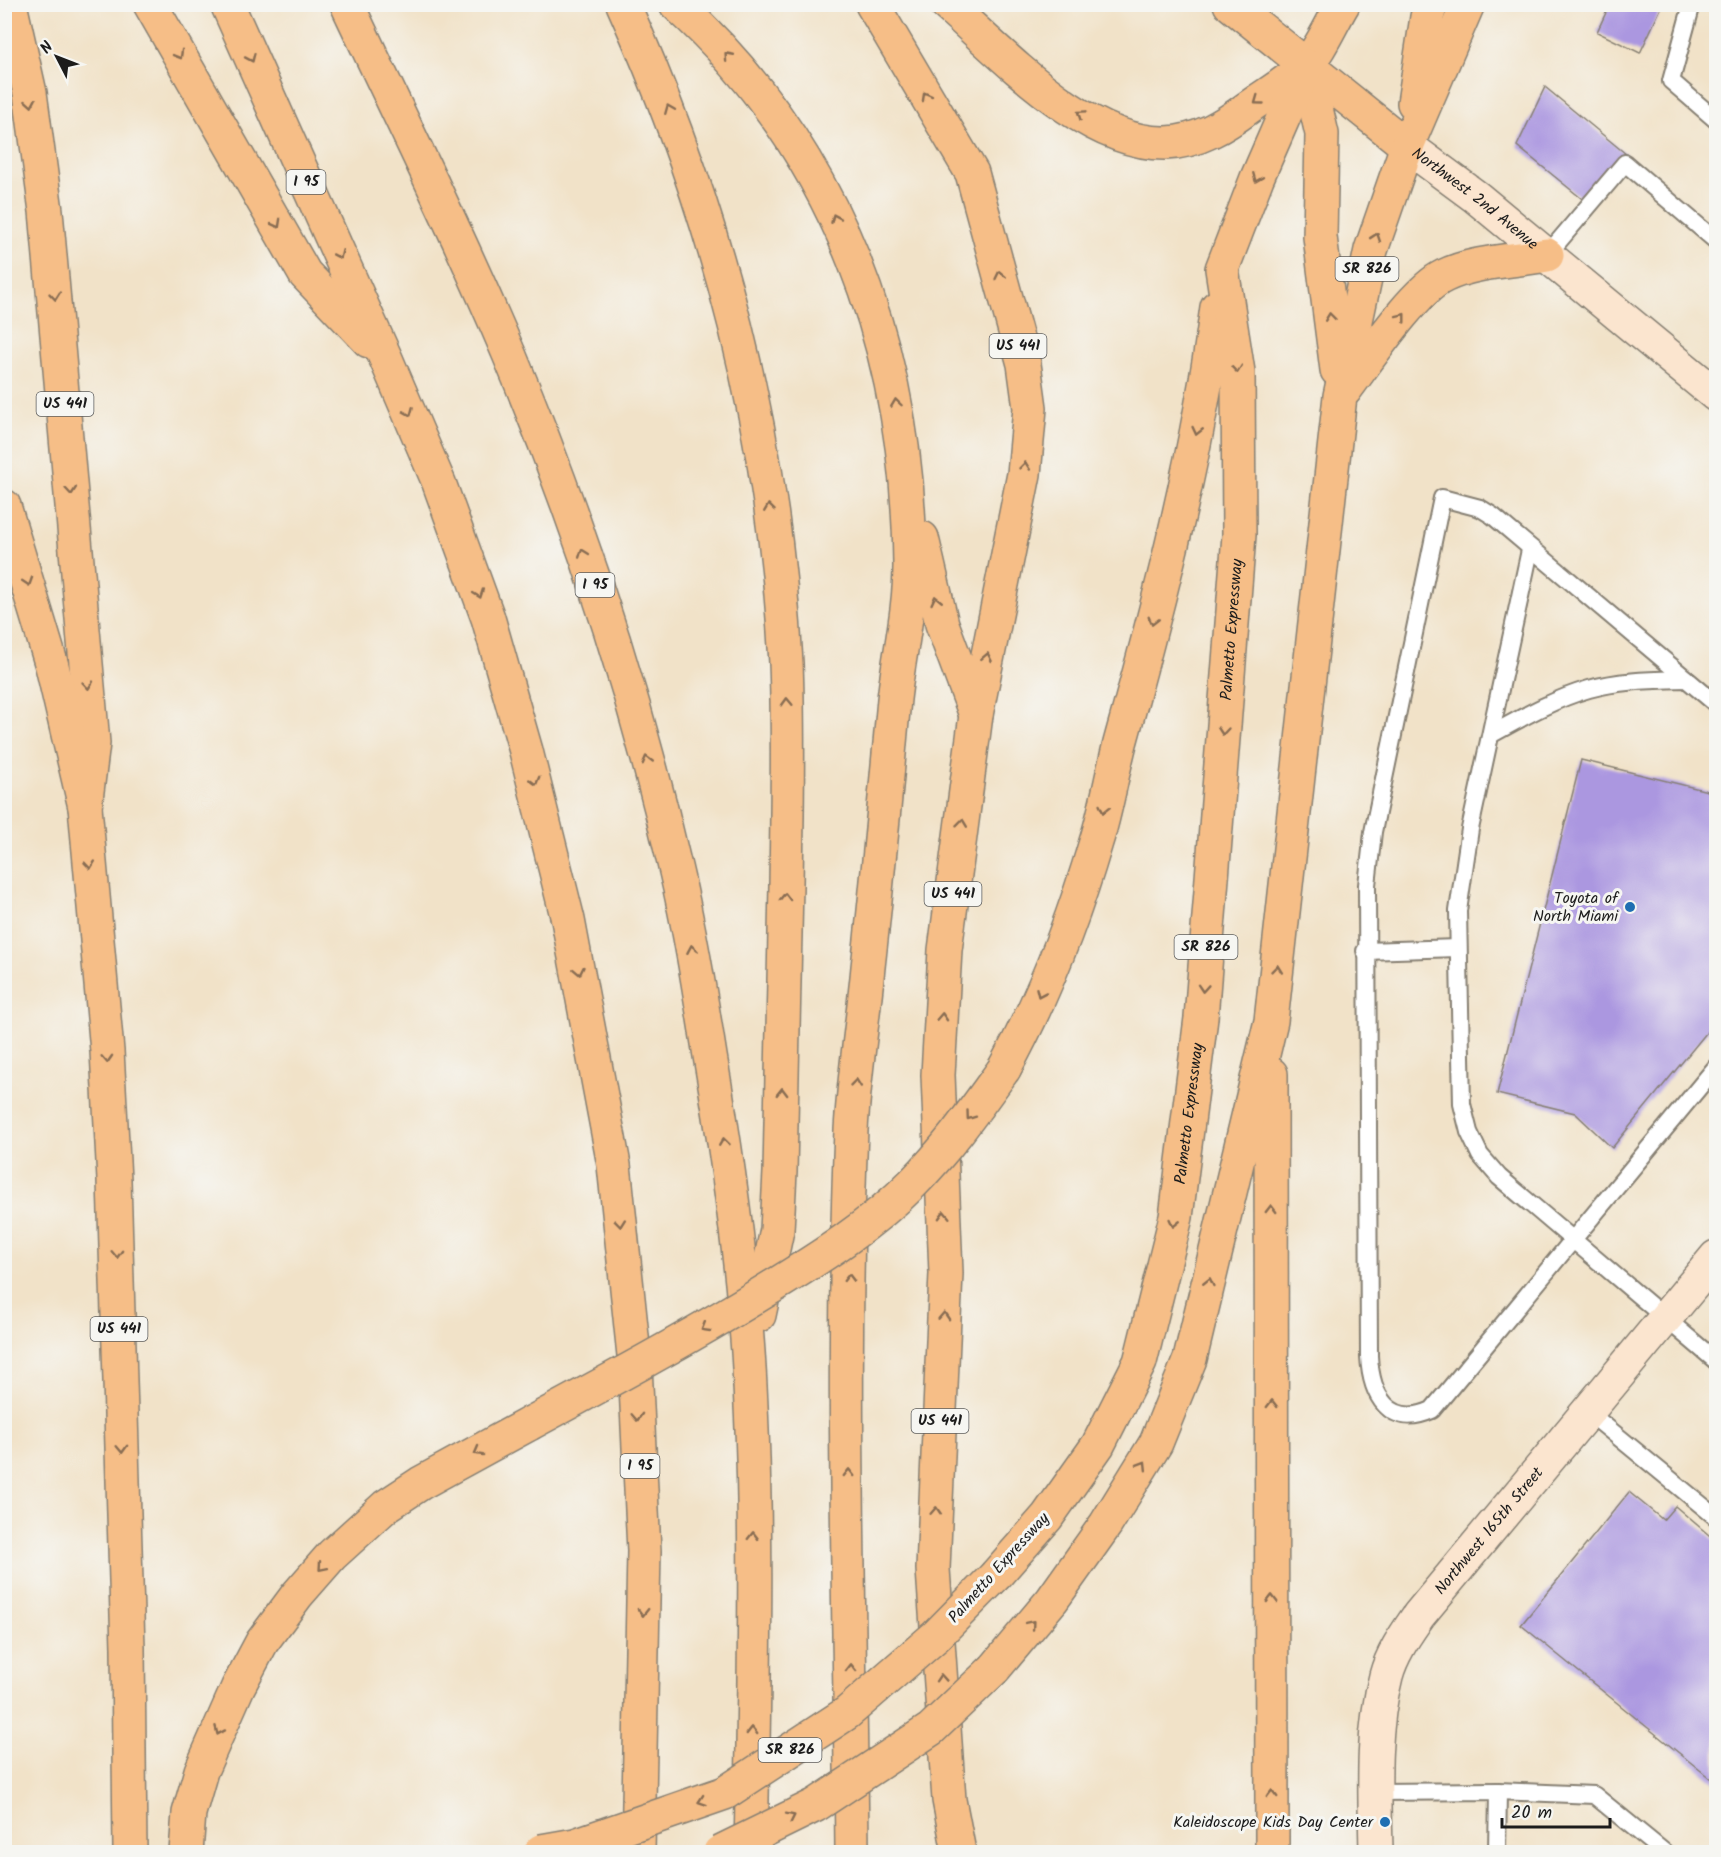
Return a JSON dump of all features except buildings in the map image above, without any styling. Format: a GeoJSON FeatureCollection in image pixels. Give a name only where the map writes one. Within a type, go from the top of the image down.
{"type":"FeatureCollection","features":[{"type":"Feature","properties":{"kind":"main road","name":"US 441"},"geometry":{"type":"LineString","coordinates":[[10,4],[39,153],[62,367],[93,743],[85,807],[107,1051],[114,1180],[128,1648],[130,1852]]}},
{"type":"Feature","properties":{"kind":"main road"},"geometry":{"type":"LineString","coordinates":[[150,4],[305,274],[386,359]]}},
{"type":"Feature","properties":{"kind":"main road","name":"I 95"},"geometry":{"type":"LineString","coordinates":[[227,4],[439,483],[488,618],[526,750],[573,942],[610,1145],[635,1365],[643,1539],[638,1852]]}},
{"type":"Feature","properties":{"kind":"main road","name":"I 95"},"geometry":{"type":"LineString","coordinates":[[347,4],[521,383],[594,582],[626,685],[675,863],[703,1010],[732,1200],[748,1368],[753,1514],[751,1852]]}},
{"type":"Feature","properties":{"kind":"main road"},"geometry":{"type":"LineString","coordinates":[[623,4],[670,113],[689,164],[721,268],[756,422],[776,559],[786,663],[788,766],[777,1230],[748,1368]]}},
{"type":"Feature","properties":{"kind":"main road"},"geometry":{"type":"LineString","coordinates":[[676,4],[731,58],[790,134],[823,190],[875,319],[893,383],[903,461],[910,568],[852,1126],[848,1350],[852,1852]]}},
{"type":"Feature","properties":{"kind":"main road","name":"US 441"},"geometry":{"type":"LineString","coordinates":[[872,4],[972,173],[1024,364],[1030,408],[1024,474],[976,715],[945,950],[938,1075],[946,1273],[933,1569],[949,1800],[958,1852]]}},
{"type":"Feature","properties":{"kind":"main road"},"geometry":{"type":"LineString","coordinates":[[946,4],[1067,105],[1095,124],[1140,141],[1167,143],[1194,138],[1225,125],[1305,66],[1322,134],[1320,237],[1340,396]]}},
{"type":"Feature","properties":{"kind":"main road","name":"Northwest 2nd Avenue"},"geometry":{"type":"LineString","coordinates":[[1230,4],[1407,146]]}},
{"type":"Feature","properties":{"kind":"main road","name":"SR 826"},"geometry":{"type":"LineString","coordinates":[[1305,66],[1343,4]]}},
{"type":"Feature","properties":{"kind":"main road"},"geometry":{"type":"LineString","coordinates":[[1407,146],[1426,17],[1431,4]]}},
{"type":"Feature","properties":{"kind":"main road","name":"SR 826"},"geometry":{"type":"LineString","coordinates":[[720,1852],[816,1805],[931,1729],[994,1669],[1052,1600],[1086,1552],[1156,1443],[1190,1359],[1271,1021],[1340,396],[1371,250],[1407,146],[1468,4]]}},
{"type":"Feature","properties":{"kind":"main road","name":"Palmetto Expressway"},"geometry":{"type":"LineString","coordinates":[[534,1852],[575,1845],[724,1793],[847,1713],[936,1636],[996,1575],[1047,1517],[1098,1445],[1140,1362],[1176,1217],[1201,1018],[1239,535],[1238,372],[1222,269],[1257,178],[1305,66]]}},
{"type":"Feature","properties":{"kind":"main road"},"geometry":{"type":"LineString","coordinates":[[1340,396],[1416,297],[1442,276],[1463,268],[1547,255]]}},
{"type":"Feature","properties":{"kind":"main road"},"geometry":{"type":"LineString","coordinates":[[186,1852],[189,1813],[206,1760],[238,1687],[262,1642],[297,1595],[332,1555],[386,1506],[421,1483],[697,1333],[800,1270],[864,1225],[912,1184],[951,1141],[1004,1069],[1065,936],[1097,841],[1117,755],[1153,621],[1206,391],[1222,269]]}},
{"type":"Feature","properties":{"kind":"main road"},"geometry":{"type":"LineString","coordinates":[[903,461],[942,624],[976,715]]}},
{"type":"Feature","properties":{"kind":"main road"},"geometry":{"type":"LineString","coordinates":[[4,506],[43,633],[85,807]]}},
{"type":"Feature","properties":{"kind":"main road"},"geometry":{"type":"LineString","coordinates":[[1271,1021],[1272,1852]]}},
{"type":"Feature","properties":{"kind":"street","name":"Northwest 2nd Avenue"},"geometry":{"type":"LineString","coordinates":[[1407,146],[1476,197],[1716,395]]}},
{"type":"Feature","properties":{"kind":"street","name":"Northwest 165th Street"},"geometry":{"type":"LineString","coordinates":[[1376,1852],[1375,1792],[1378,1723],[1386,1676],[1399,1645],[1419,1615],[1716,1257]]}},
{"type":"Feature","properties":{"kind":"lane"},"geometry":{"type":"LineString","coordinates":[[1692,4],[1671,81],[1716,120]]}},
{"type":"Feature","properties":{"kind":"lane"},"geometry":{"type":"LineString","coordinates":[[1547,255],[1625,163],[1716,241]]}},
{"type":"Feature","properties":{"kind":"lane"},"geometry":{"type":"LineString","coordinates":[[1715,700],[1686,679],[1492,516],[1480,508],[1442,498],[1373,832],[1367,885],[1365,951],[1369,1356],[1374,1386],[1382,1401],[1392,1412],[1404,1416],[1420,1415],[1432,1410],[1716,1067]]}},
{"type":"Feature","properties":{"kind":"lane"},"geometry":{"type":"LineString","coordinates":[[1530,550],[1463,868],[1458,948],[1460,1072],[1469,1132],[1480,1155],[1499,1177],[1716,1361]]}},
{"type":"Feature","properties":{"kind":"lane"},"geometry":{"type":"LineString","coordinates":[[1491,734],[1558,700],[1590,688],[1630,682],[1686,679]]}},
{"type":"Feature","properties":{"kind":"lane"},"geometry":{"type":"LineString","coordinates":[[1365,951],[1458,948]]}},
{"type":"Feature","properties":{"kind":"lane"},"geometry":{"type":"LineString","coordinates":[[1588,1412],[1716,1517]]}},
{"type":"Feature","properties":{"kind":"lane"},"geometry":{"type":"LineString","coordinates":[[1375,1792],[1498,1791],[1594,1795],[1665,1852]]}},
{"type":"Feature","properties":{"kind":"lane"},"geometry":{"type":"LineString","coordinates":[[1497,1852],[1498,1791]]}},
{"type":"Feature","properties":{"kind":"place","name":"Toyota of North Miami"},"geometry":{"type":"Point","coordinates":[1630,907]}},
{"type":"Feature","properties":{"kind":"place","name":"Kaleidoscope Kids Day Center"},"geometry":{"type":"Point","coordinates":[1385,1822]}}]}
